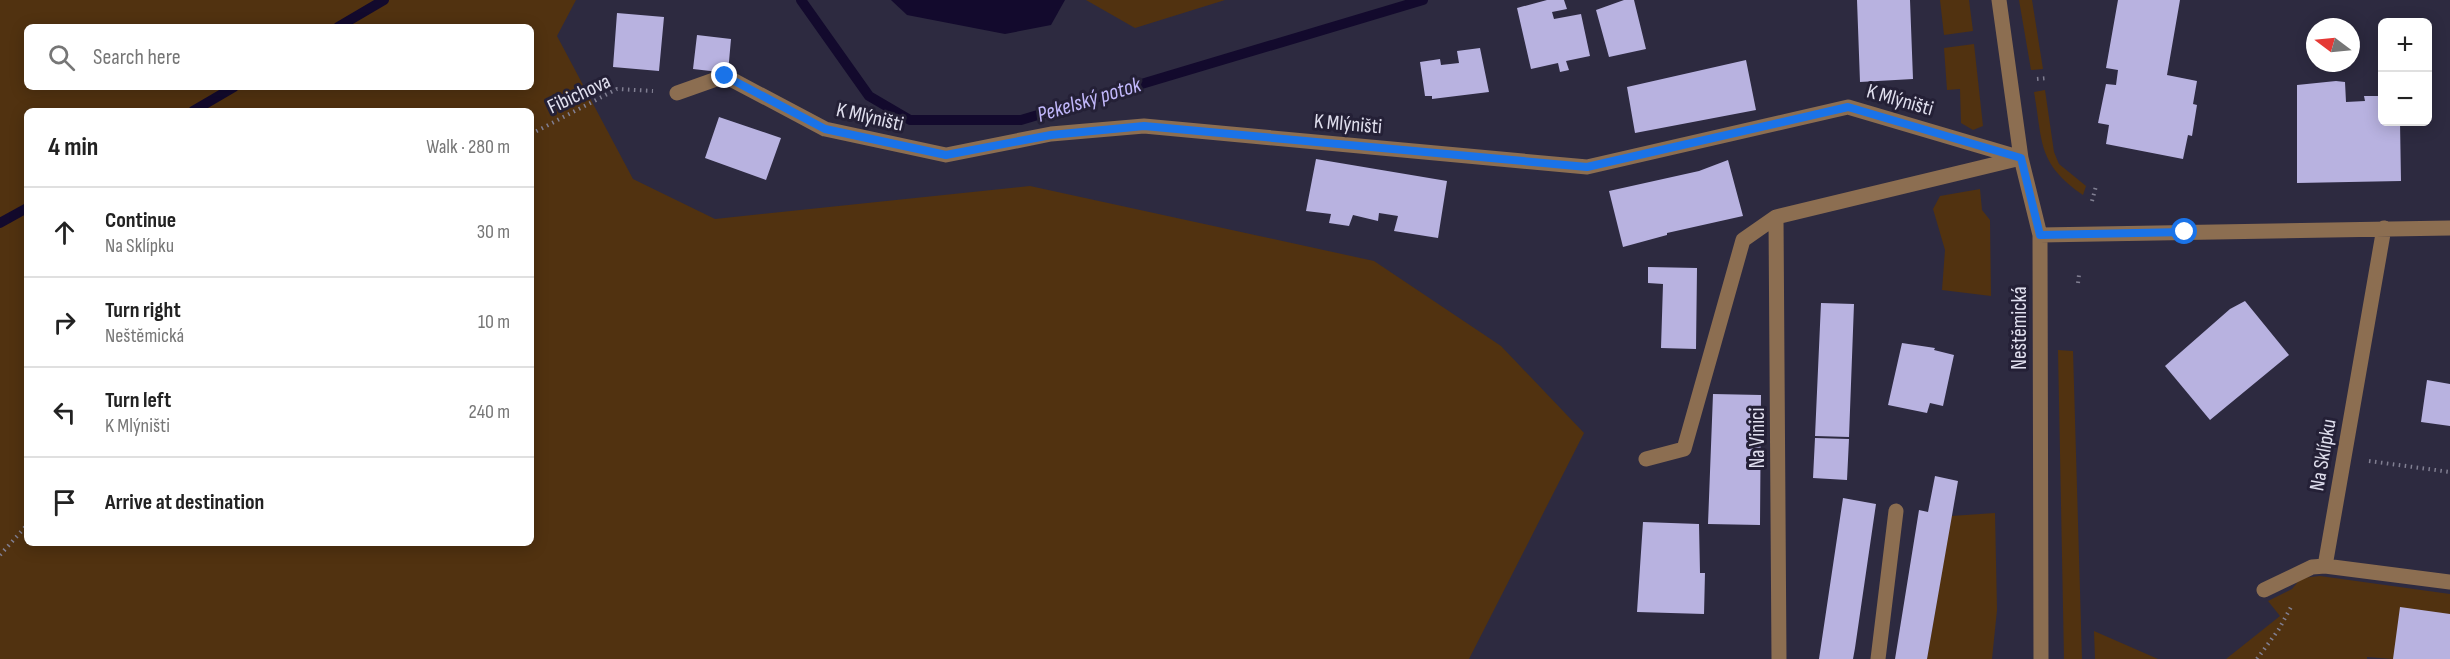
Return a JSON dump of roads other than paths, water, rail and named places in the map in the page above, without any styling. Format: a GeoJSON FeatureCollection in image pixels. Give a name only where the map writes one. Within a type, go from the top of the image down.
{"type":"FeatureCollection","features":[{"type":"Feature","properties":{"kind":"street","name":"Neštěmická"},"geometry":{"type":"LineString","coordinates":[[1999,0],[2021,158],[2040,235],[2041,659]]}},
{"type":"Feature","properties":{"kind":"street","name":"K Mlýništi"},"geometry":{"type":"LineString","coordinates":[[678,93],[725,76],[825,129],[946,155],[1051,135],[1144,126],[1587,167],[1848,107],[2021,158]]}},
{"type":"Feature","properties":{"kind":"street"},"geometry":{"type":"LineString","coordinates":[[1646,459],[1684,449],[1743,240],[1776,217],[2021,158]]}},
{"type":"Feature","properties":{"kind":"street","name":"Na Vinici"},"geometry":{"type":"LineString","coordinates":[[1776,217],[1779,659]]}},
{"type":"Feature","properties":{"kind":"street","name":"Na Sklípku"},"geometry":{"type":"LineString","coordinates":[[2319,566],[2344,458],[2384,228]]}},
{"type":"Feature","properties":{"kind":"street"},"geometry":{"type":"LineString","coordinates":[[2040,235],[2450,228]]}},
{"type":"Feature","properties":{"kind":"street"},"geometry":{"type":"LineString","coordinates":[[1878,659],[1896,511]]}},
{"type":"Feature","properties":{"kind":"street"},"geometry":{"type":"LineString","coordinates":[[2264,590],[2319,566],[2450,582]]}},
{"type":"Feature","properties":{"kind":"waterway","name":"Pekelský potok"},"geometry":{"type":"LineString","coordinates":[[343,24],[384,0]]}},
{"type":"Feature","properties":{"kind":"waterway","name":"Pekelský potok"},"geometry":{"type":"LineString","coordinates":[[801,0],[869,96],[910,120],[1021,120],[1423,0]]}},
{"type":"Feature","properties":{"kind":"waterway","name":"Pekelský potok"},"geometry":{"type":"LineString","coordinates":[[198,108],[229,90]]}},
{"type":"Feature","properties":{"kind":"waterway","name":"Pekelský potok"},"geometry":{"type":"LineString","coordinates":[[0,223],[24,210]]}}]}
